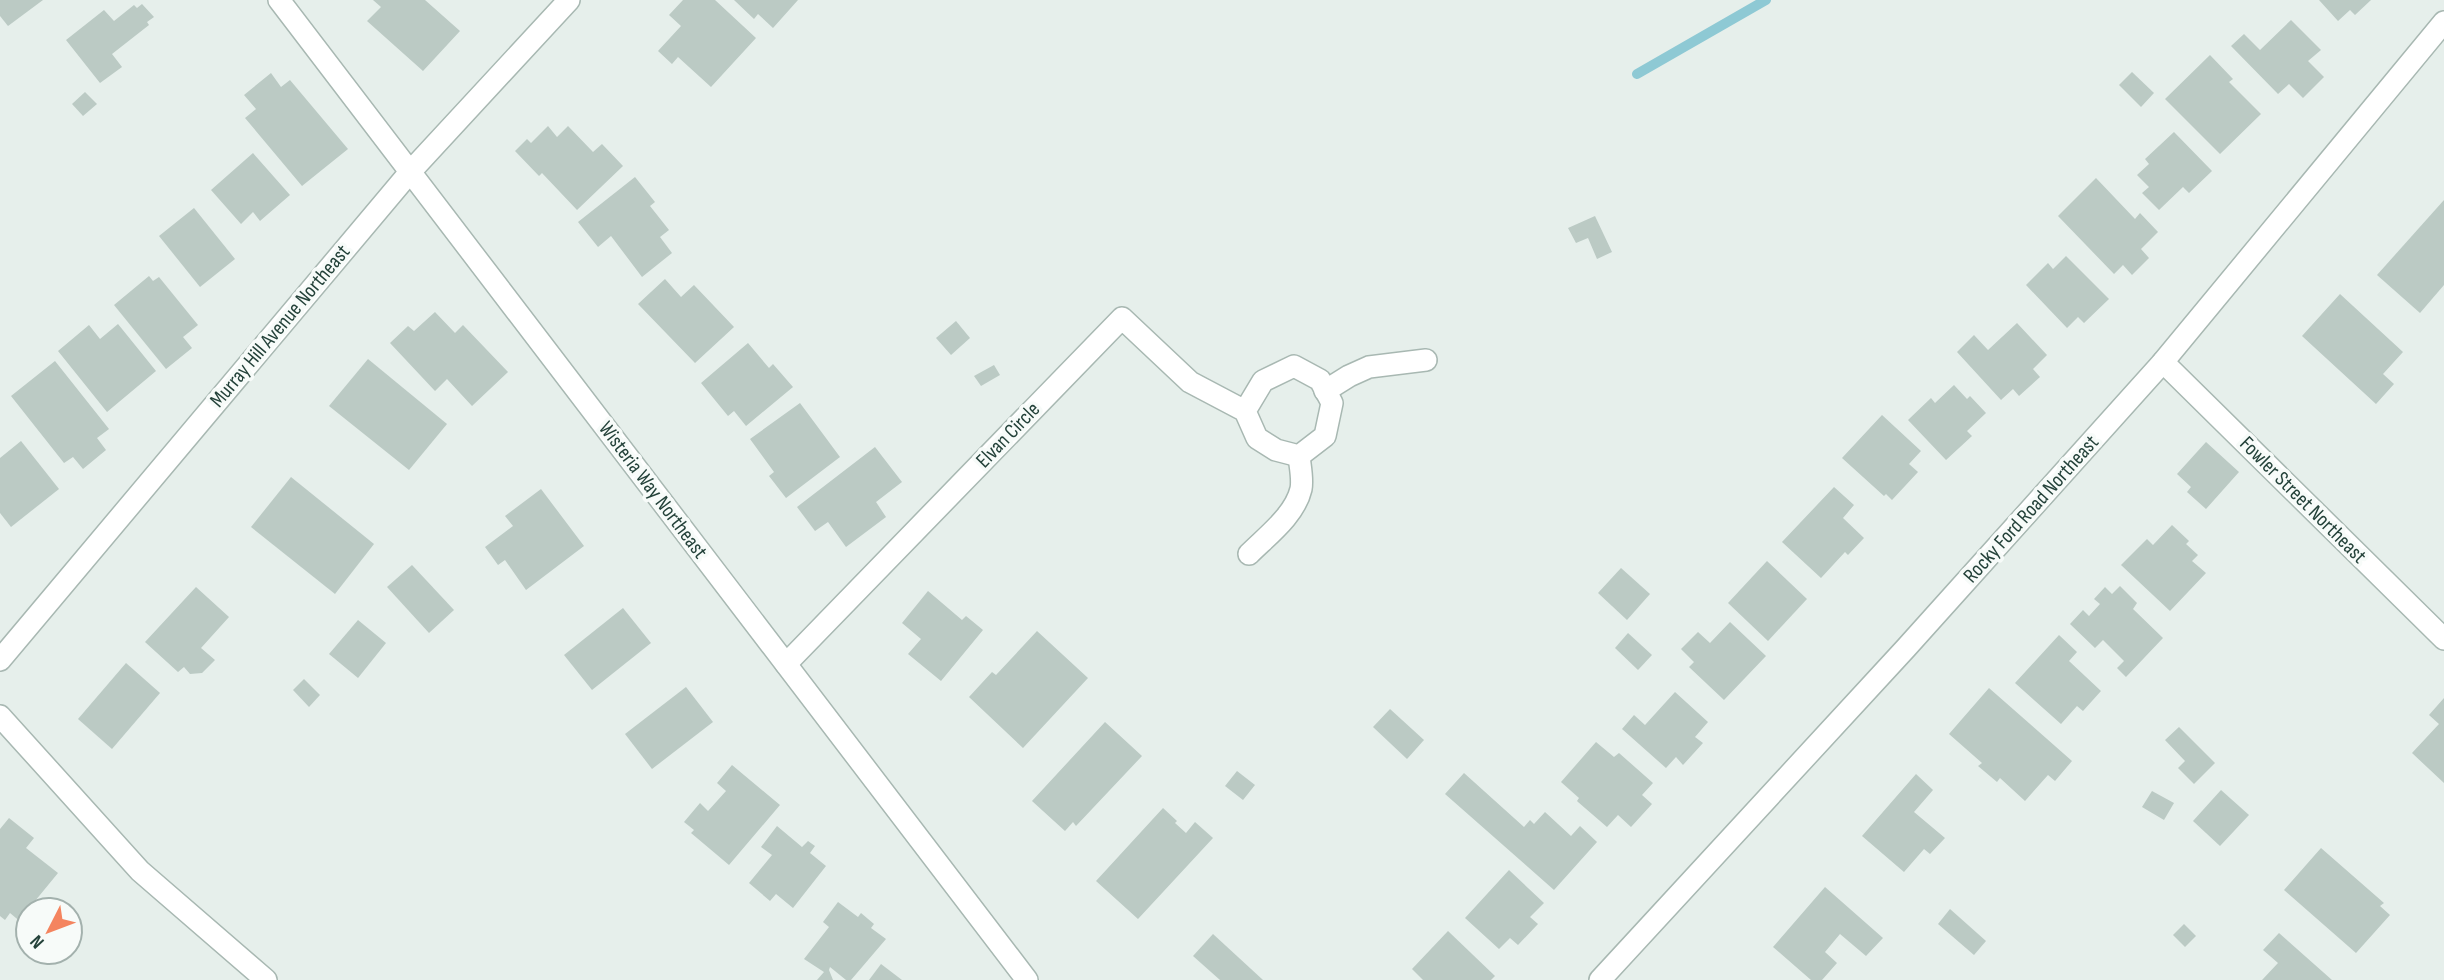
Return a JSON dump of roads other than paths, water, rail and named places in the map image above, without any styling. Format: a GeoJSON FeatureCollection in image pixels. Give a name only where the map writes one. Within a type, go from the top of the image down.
{"type":"FeatureCollection","features":[{"type":"Feature","properties":{"kind":"street","name":"Wisteria Way Northeast"},"geometry":{"type":"LineString","coordinates":[[279,0],[1027,980]]}},
{"type":"Feature","properties":{"kind":"street","name":"Murray Hill Avenue Northeast"},"geometry":{"type":"LineString","coordinates":[[0,660],[410,172],[569,0]]}},
{"type":"Feature","properties":{"kind":"street","name":"Rocky Ford Road Northeast"},"geometry":{"type":"LineString","coordinates":[[1600,980],[1906,648],[2162,362],[2444,22]]}},
{"type":"Feature","properties":{"kind":"street","name":"Elvan Circle"},"geometry":{"type":"LineString","coordinates":[[786,664],[1122,318],[1190,382],[1245,411]]}},
{"type":"Feature","properties":{"kind":"street"},"geometry":{"type":"LineString","coordinates":[[1325,391],[1349,376],[1369,368],[1426,360]]}},
{"type":"Feature","properties":{"kind":"street","name":"Fowler Street Northeast"},"geometry":{"type":"LineString","coordinates":[[2162,362],[2444,639]]}},
{"type":"Feature","properties":{"kind":"street"},"geometry":{"type":"LineString","coordinates":[[1294,366],[1320,380],[1332,403],[1325,436],[1299,456],[1276,450],[1256,438],[1245,411],[1263,381],[1294,366]]}},
{"type":"Feature","properties":{"kind":"street"},"geometry":{"type":"LineString","coordinates":[[1249,554],[1277,527],[1296,502],[1302,487],[1299,456]]}},
{"type":"Feature","properties":{"kind":"street"},"geometry":{"type":"LineString","coordinates":[[0,716],[140,871],[266,980]]}},
{"type":"Feature","properties":{"kind":"waterway"},"geometry":{"type":"LineString","coordinates":[[1637,74],[1766,0]]}}]}
